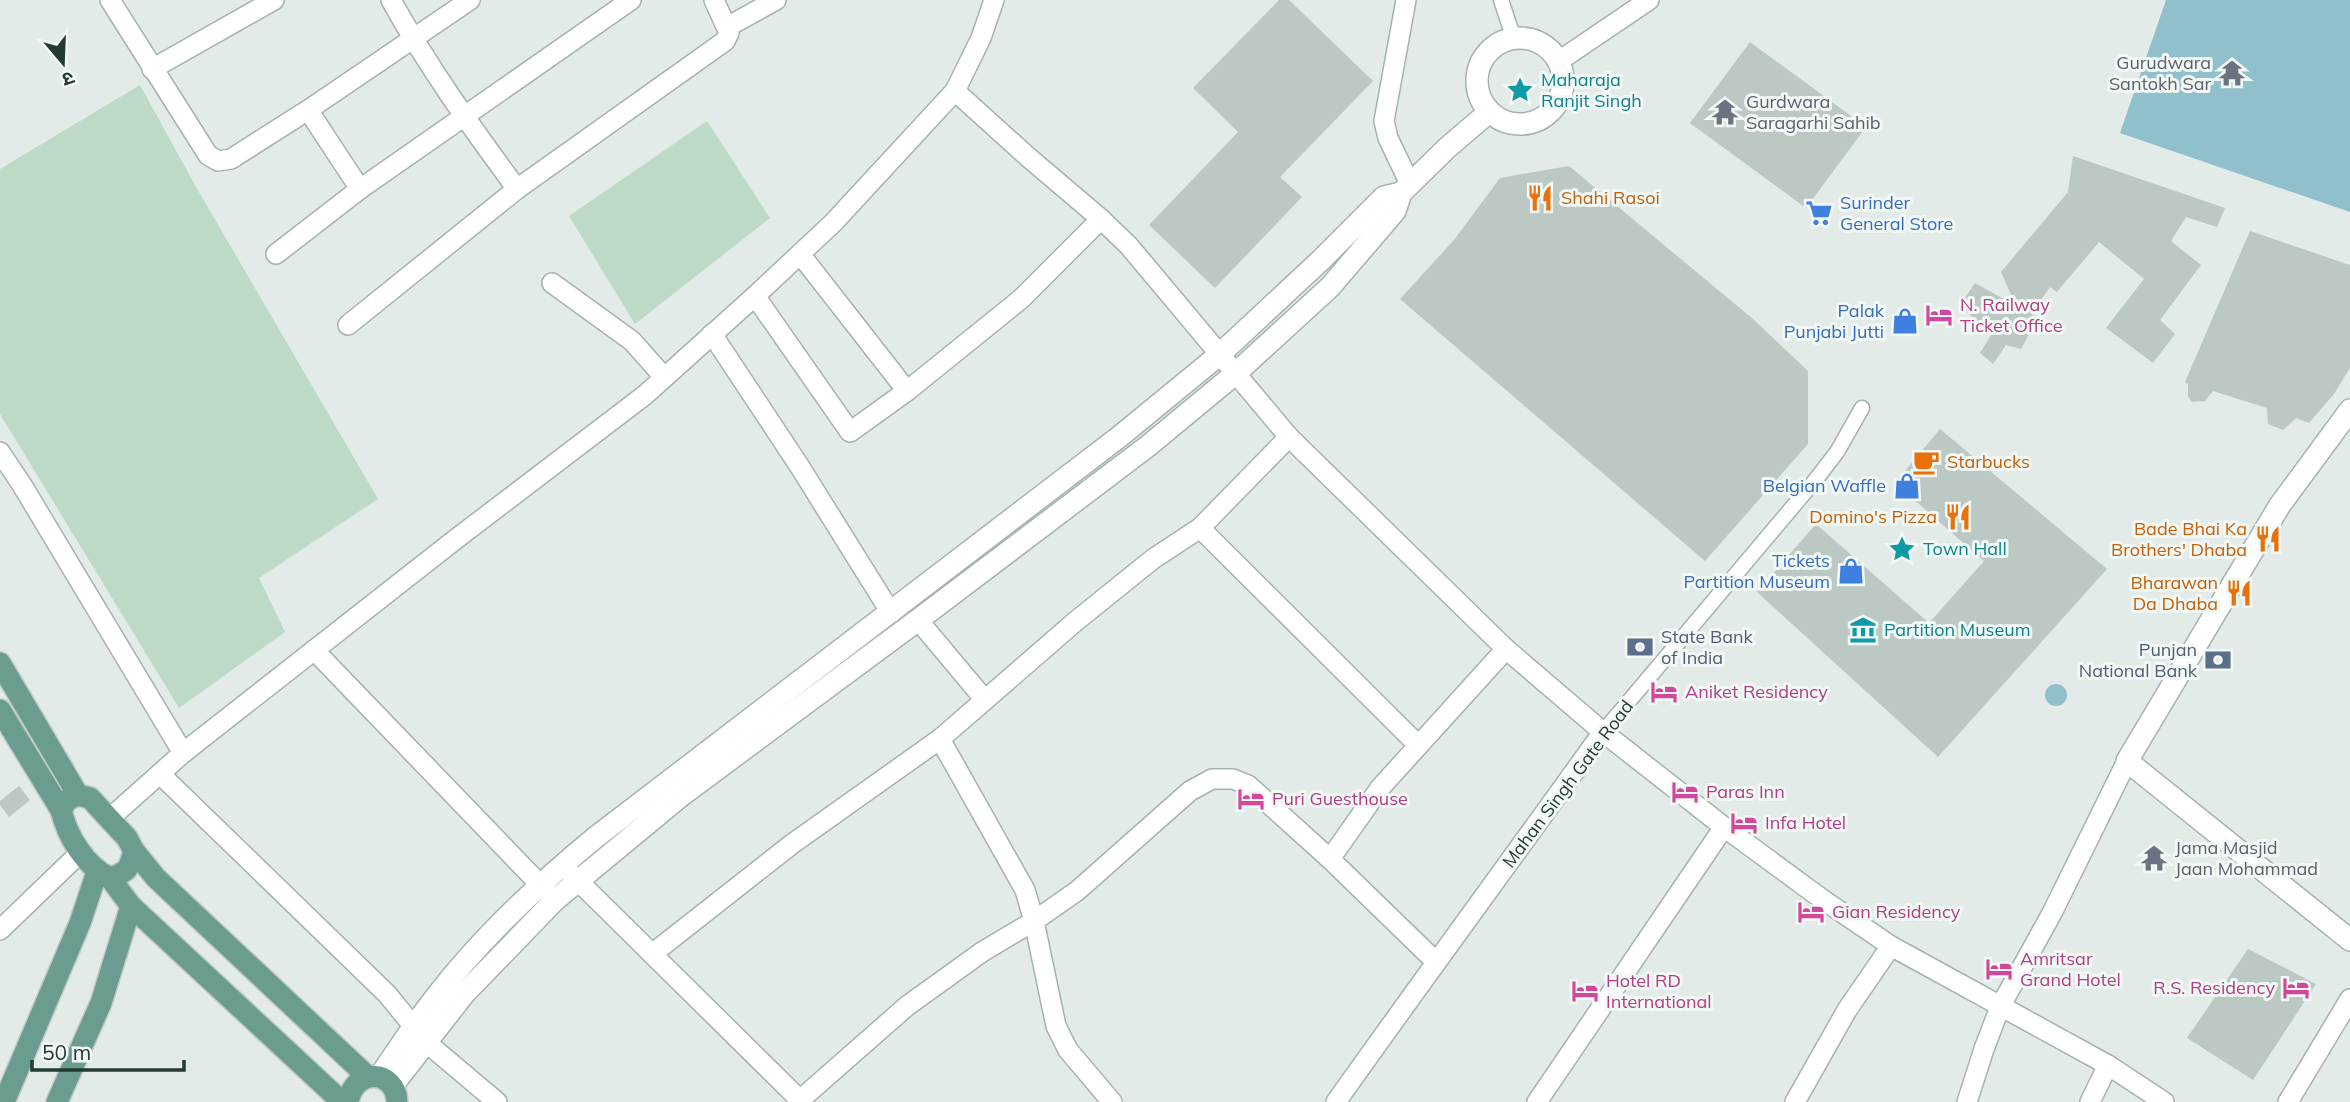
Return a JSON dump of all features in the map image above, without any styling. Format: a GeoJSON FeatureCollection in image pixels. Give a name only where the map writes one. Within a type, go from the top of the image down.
{"type":"FeatureCollection","features":[{"type":"Feature","properties":{"kind":"main road"},"geometry":{"type":"LineString","coordinates":[[0,663],[78,795]]}},
{"type":"Feature","properties":{"kind":"main road"},"geometry":{"type":"LineString","coordinates":[[0,709],[61,810],[64,824],[81,852],[131,906],[342,1102]]}},
{"type":"Feature","properties":{"kind":"main road"},"geometry":{"type":"LineString","coordinates":[[61,810],[67,800],[78,795],[90,798],[127,838],[156,878],[389,1090]]}},
{"type":"Feature","properties":{"kind":"main road"},"geometry":{"type":"LineString","coordinates":[[103,875],[122,874],[129,868],[134,851]]}},
{"type":"Feature","properties":{"kind":"main road"},"geometry":{"type":"LineString","coordinates":[[5,1102],[103,875]]}},
{"type":"Feature","properties":{"kind":"main road"},"geometry":{"type":"LineString","coordinates":[[57,1102],[101,1003],[131,906]]}},
{"type":"Feature","properties":{"kind":"main road"},"geometry":{"type":"LineString","coordinates":[[348,1102],[350,1091],[355,1084],[389,1090]]}},
{"type":"Feature","properties":{"kind":"street"},"geometry":{"type":"LineString","coordinates":[[110,0],[208,155],[218,162],[230,159],[308,110],[470,0]]}},
{"type":"Feature","properties":{"kind":"street"},"geometry":{"type":"LineString","coordinates":[[152,69],[274,0]]}},
{"type":"Feature","properties":{"kind":"street"},"geometry":{"type":"LineString","coordinates":[[391,0],[463,115],[517,189]]}},
{"type":"Feature","properties":{"kind":"street"},"geometry":{"type":"LineString","coordinates":[[276,254],[463,115],[631,0]]}},
{"type":"Feature","properties":{"kind":"street"},"geometry":{"type":"LineString","coordinates":[[348,326],[517,189],[725,41],[729,37],[727,27],[714,0]]}},
{"type":"Feature","properties":{"kind":"street"},"geometry":{"type":"LineString","coordinates":[[727,27],[776,0]]}},
{"type":"Feature","properties":{"kind":"street"},"geometry":{"type":"LineString","coordinates":[[109,819],[183,753],[645,395],[755,296],[833,223],[956,91],[981,38],[994,0]]}},
{"type":"Feature","properties":{"kind":"street"},"geometry":{"type":"LineString","coordinates":[[1405,189],[1384,121],[1406,0]]}},
{"type":"Feature","properties":{"kind":"street"},"geometry":{"type":"LineString","coordinates":[[1501,0],[1514,38]]}},
{"type":"Feature","properties":{"kind":"street"},"geometry":{"type":"LineString","coordinates":[[1559,61],[1649,0]]}},
{"type":"Feature","properties":{"kind":"street"},"geometry":{"type":"LineString","coordinates":[[1514,38],[1527,39],[1550,50],[1559,61],[1563,75],[1563,89],[1555,107],[1549,114],[1528,124],[1514,124],[1489,112],[1477,89],[1477,75],[1482,62],[1490,51],[1514,38]]}},
{"type":"Feature","properties":{"kind":"street"},"geometry":{"type":"LineString","coordinates":[[956,91],[1101,219],[1156,277],[1289,437],[1506,649],[1603,732],[1724,827],[1891,946],[2108,1065],[2164,1102]]}},
{"type":"Feature","properties":{"kind":"street"},"geometry":{"type":"LineString","coordinates":[[308,110],[360,190]]}},
{"type":"Feature","properties":{"kind":"street"},"geometry":{"type":"LineString","coordinates":[[547,892],[578,880],[682,795],[1148,446],[1235,374],[1330,287],[1395,211],[1405,189],[1489,112]]}},
{"type":"Feature","properties":{"kind":"street"},"geometry":{"type":"LineString","coordinates":[[389,1090],[420,1035],[464,994],[547,892],[562,865],[1119,437],[1219,355],[1384,197],[1405,189]]}},
{"type":"Feature","properties":{"kind":"street"},"geometry":{"type":"LineString","coordinates":[[755,296],[850,432],[1021,299],[1101,219]]}},
{"type":"Feature","properties":{"kind":"street"},"geometry":{"type":"LineString","coordinates":[[800,254],[906,391]]}},
{"type":"Feature","properties":{"kind":"street"},"geometry":{"type":"LineString","coordinates":[[552,284],[632,341],[664,377]]}},
{"type":"Feature","properties":{"kind":"street"},"geometry":{"type":"LineString","coordinates":[[712,334],[800,467],[891,613]]}},
{"type":"Feature","properties":{"kind":"street","name":"Mahan Singh Gate Road"},"geometry":{"type":"LineString","coordinates":[[1336,1102],[1435,961],[1603,732],[1817,478],[1837,452],[1862,408]]}},
{"type":"Feature","properties":{"kind":"street"},"geometry":{"type":"LineString","coordinates":[[1967,1102],[2000,1007],[2052,913],[2127,761],[2280,505],[2350,410]]}},
{"type":"Feature","properties":{"kind":"street"},"geometry":{"type":"LineString","coordinates":[[652,954],[792,844],[940,739],[1153,559],[1200,528],[1289,437]]}},
{"type":"Feature","properties":{"kind":"street"},"geometry":{"type":"LineString","coordinates":[[0,452],[183,753]]}},
{"type":"Feature","properties":{"kind":"street"},"geometry":{"type":"LineString","coordinates":[[1200,528],[1417,744]]}},
{"type":"Feature","properties":{"kind":"street"},"geometry":{"type":"LineString","coordinates":[[919,620],[985,700]]}},
{"type":"Feature","properties":{"kind":"street"},"geometry":{"type":"LineString","coordinates":[[1330,859],[1380,788],[1417,744],[1506,649]]}},
{"type":"Feature","properties":{"kind":"street"},"geometry":{"type":"LineString","coordinates":[[314,650],[547,892]]}},
{"type":"Feature","properties":{"kind":"street"},"geometry":{"type":"LineString","coordinates":[[940,739],[1025,890],[1061,1040],[1112,1102]]}},
{"type":"Feature","properties":{"kind":"street"},"geometry":{"type":"LineString","coordinates":[[2127,761],[2350,940]]}},
{"type":"Feature","properties":{"kind":"street"},"geometry":{"type":"LineString","coordinates":[[160,774],[387,994],[420,1035],[497,1102]]}},
{"type":"Feature","properties":{"kind":"street"},"geometry":{"type":"LineString","coordinates":[[562,865],[801,1101],[907,1006],[982,952],[1077,891],[1179,800],[1212,779],[1234,779],[1248,785],[1330,859],[1435,961]]}},
{"type":"Feature","properties":{"kind":"street"},"geometry":{"type":"LineString","coordinates":[[1537,1102],[1724,827]]}},
{"type":"Feature","properties":{"kind":"street"},"geometry":{"type":"LineString","coordinates":[[0,930],[81,852]]}},
{"type":"Feature","properties":{"kind":"street"},"geometry":{"type":"LineString","coordinates":[[1795,1102],[1847,1010],[1891,946]]}},
{"type":"Feature","properties":{"kind":"street"},"geometry":{"type":"LineString","coordinates":[[2288,1102],[2350,999]]}},
{"type":"Feature","properties":{"kind":"street"},"geometry":{"type":"LineString","coordinates":[[2090,1102],[2108,1065]]}},
{"type":"Feature","properties":{"kind":"green space"},"geometry":{"type":"Polygon","coordinates":[[[140,85],[196,187],[378,499],[259,578],[285,632],[179,708],[0,414],[0,169],[140,85]]]}},
{"type":"Feature","properties":{"kind":"green space"},"geometry":{"type":"Polygon","coordinates":[[[707,121],[770,218],[635,324],[569,216],[707,121]]]}},
{"type":"Feature","properties":{"kind":"water","name":"Gurudwara Santokh Sar"},"geometry":{"type":"Polygon","coordinates":[[[2166,0],[2350,0],[2350,212],[2120,133],[2166,0]]]}},
{"type":"Feature","properties":{"kind":"water"},"geometry":{"type":"Polygon","coordinates":[[[2056,684],[2064,687],[2067,695],[2064,703],[2056,706],[2048,703],[2045,695],[2048,687],[2056,684]]]}},
{"type":"Feature","properties":{"kind":"building"},"geometry":{"type":"Polygon","coordinates":[[[1279,0],[1289,0],[1373,81],[1280,177],[1302,197],[1215,288],[1149,225],[1238,132],[1193,88],[1279,0]]]}},
{"type":"Feature","properties":{"kind":"building"},"geometry":{"type":"Polygon","coordinates":[[[1750,42],[1866,127],[1806,208],[1690,123],[1750,42]]]}},
{"type":"Feature","properties":{"kind":"building"},"geometry":{"type":"Polygon","coordinates":[[[2073,156],[2225,208],[2217,227],[2186,217],[2171,241],[2201,265],[2160,320],[2175,334],[2153,363],[2106,328],[2144,279],[2099,242],[2057,292],[2050,287],[2031,314],[2038,318],[2021,349],[2006,345],[1993,364],[1980,353],[1991,335],[1960,305],[1975,283],[2016,306],[2001,272],[2068,192],[2073,156]]]}},
{"type":"Feature","properties":{"kind":"building"},"geometry":{"type":"Polygon","coordinates":[[[1569,166],[1753,319],[1808,371],[1808,444],[1705,561],[1400,299],[1454,240],[1500,178],[1569,166]]]}},
{"type":"Feature","properties":{"kind":"building"},"geometry":{"type":"Polygon","coordinates":[[[2250,231],[2350,265],[2350,368],[2334,394],[2309,423],[2296,418],[2283,430],[2268,424],[2267,408],[2213,391],[2205,401],[2192,402],[2188,396],[2188,384],[2185,382],[2250,231]]]}},
{"type":"Feature","properties":{"kind":"building"},"geometry":{"type":"Polygon","coordinates":[[[1940,429],[2107,569],[1938,757],[1757,592],[1816,524],[1929,623],[1984,561],[1895,483],[1940,429]]]}},
{"type":"Feature","properties":{"kind":"building"},"geometry":{"type":"Polygon","coordinates":[[[19,786],[30,800],[9,817],[0,801],[19,786]]]}},
{"type":"Feature","properties":{"kind":"building"},"geometry":{"type":"Polygon","coordinates":[[[2248,949],[2316,984],[2253,1080],[2187,1038],[2248,949]]]}},
{"type":"Feature","properties":{"kind":"place","name":"Gurudwara Santokh Sar"},"geometry":{"type":"Point","coordinates":[2232,73]}},
{"type":"Feature","properties":{"kind":"place","name":"Maharaja Ranjit Singh"},"geometry":{"type":"Point","coordinates":[1520,90]}},
{"type":"Feature","properties":{"kind":"place","name":"Gurdwara Saragarhi Sahib"},"geometry":{"type":"Point","coordinates":[1725,112]}},
{"type":"Feature","properties":{"kind":"place","name":"Shahi Rasoi"},"geometry":{"type":"Point","coordinates":[1540,198]}},
{"type":"Feature","properties":{"kind":"place","name":"Surinder General Store"},"geometry":{"type":"Point","coordinates":[1819,213]}},
{"type":"Feature","properties":{"kind":"place","name":"N. Railway Ticket Office"},"geometry":{"type":"Point","coordinates":[1939,315]}},
{"type":"Feature","properties":{"kind":"place","name":"Palak Punjabi Jutti"},"geometry":{"type":"Point","coordinates":[1905,321]}},
{"type":"Feature","properties":{"kind":"place","name":"Starbucks"},"geometry":{"type":"Point","coordinates":[1926,462]}},
{"type":"Feature","properties":{"kind":"place","name":"Belgian Waffle"},"geometry":{"type":"Point","coordinates":[1907,486]}},
{"type":"Feature","properties":{"kind":"place","name":"Domino's Pizza"},"geometry":{"type":"Point","coordinates":[1958,517]}},
{"type":"Feature","properties":{"kind":"place","name":"Bade Bhai Ka Brothers' Dhaba"},"geometry":{"type":"Point","coordinates":[2268,539]}},
{"type":"Feature","properties":{"kind":"place","name":"Town Hall"},"geometry":{"type":"Point","coordinates":[1902,549]}},
{"type":"Feature","properties":{"kind":"place","name":"Tickets Partition Museum"},"geometry":{"type":"Point","coordinates":[1851,571]}},
{"type":"Feature","properties":{"kind":"place","name":"Bharawan Da Dhaba"},"geometry":{"type":"Point","coordinates":[2239,593]}},
{"type":"Feature","properties":{"kind":"place","name":"Partition Museum"},"geometry":{"type":"Point","coordinates":[1863,630]}},
{"type":"Feature","properties":{"kind":"place","name":"State Bank of India"},"geometry":{"type":"Point","coordinates":[1640,647]}},
{"type":"Feature","properties":{"kind":"place","name":"Punjan National Bank"},"geometry":{"type":"Point","coordinates":[2218,660]}},
{"type":"Feature","properties":{"kind":"place","name":"Aniket Residency"},"geometry":{"type":"Point","coordinates":[1664,692]}},
{"type":"Feature","properties":{"kind":"place","name":"Paras Inn"},"geometry":{"type":"Point","coordinates":[1685,792]}},
{"type":"Feature","properties":{"kind":"place","name":"Puri Guesthouse"},"geometry":{"type":"Point","coordinates":[1251,799]}},
{"type":"Feature","properties":{"kind":"place","name":"Infa Hotel"},"geometry":{"type":"Point","coordinates":[1744,823]}},
{"type":"Feature","properties":{"kind":"place","name":"Jama Masjid Jaan Mohammad"},"geometry":{"type":"Point","coordinates":[2154,858]}},
{"type":"Feature","properties":{"kind":"place","name":"Gian Residency"},"geometry":{"type":"Point","coordinates":[1811,912]}},
{"type":"Feature","properties":{"kind":"place","name":"Amritsar Grand Hotel"},"geometry":{"type":"Point","coordinates":[1999,969]}},
{"type":"Feature","properties":{"kind":"place","name":"R.S. Residency"},"geometry":{"type":"Point","coordinates":[2296,988]}},
{"type":"Feature","properties":{"kind":"place","name":"Hotel RD International"},"geometry":{"type":"Point","coordinates":[1585,991]}}]}
